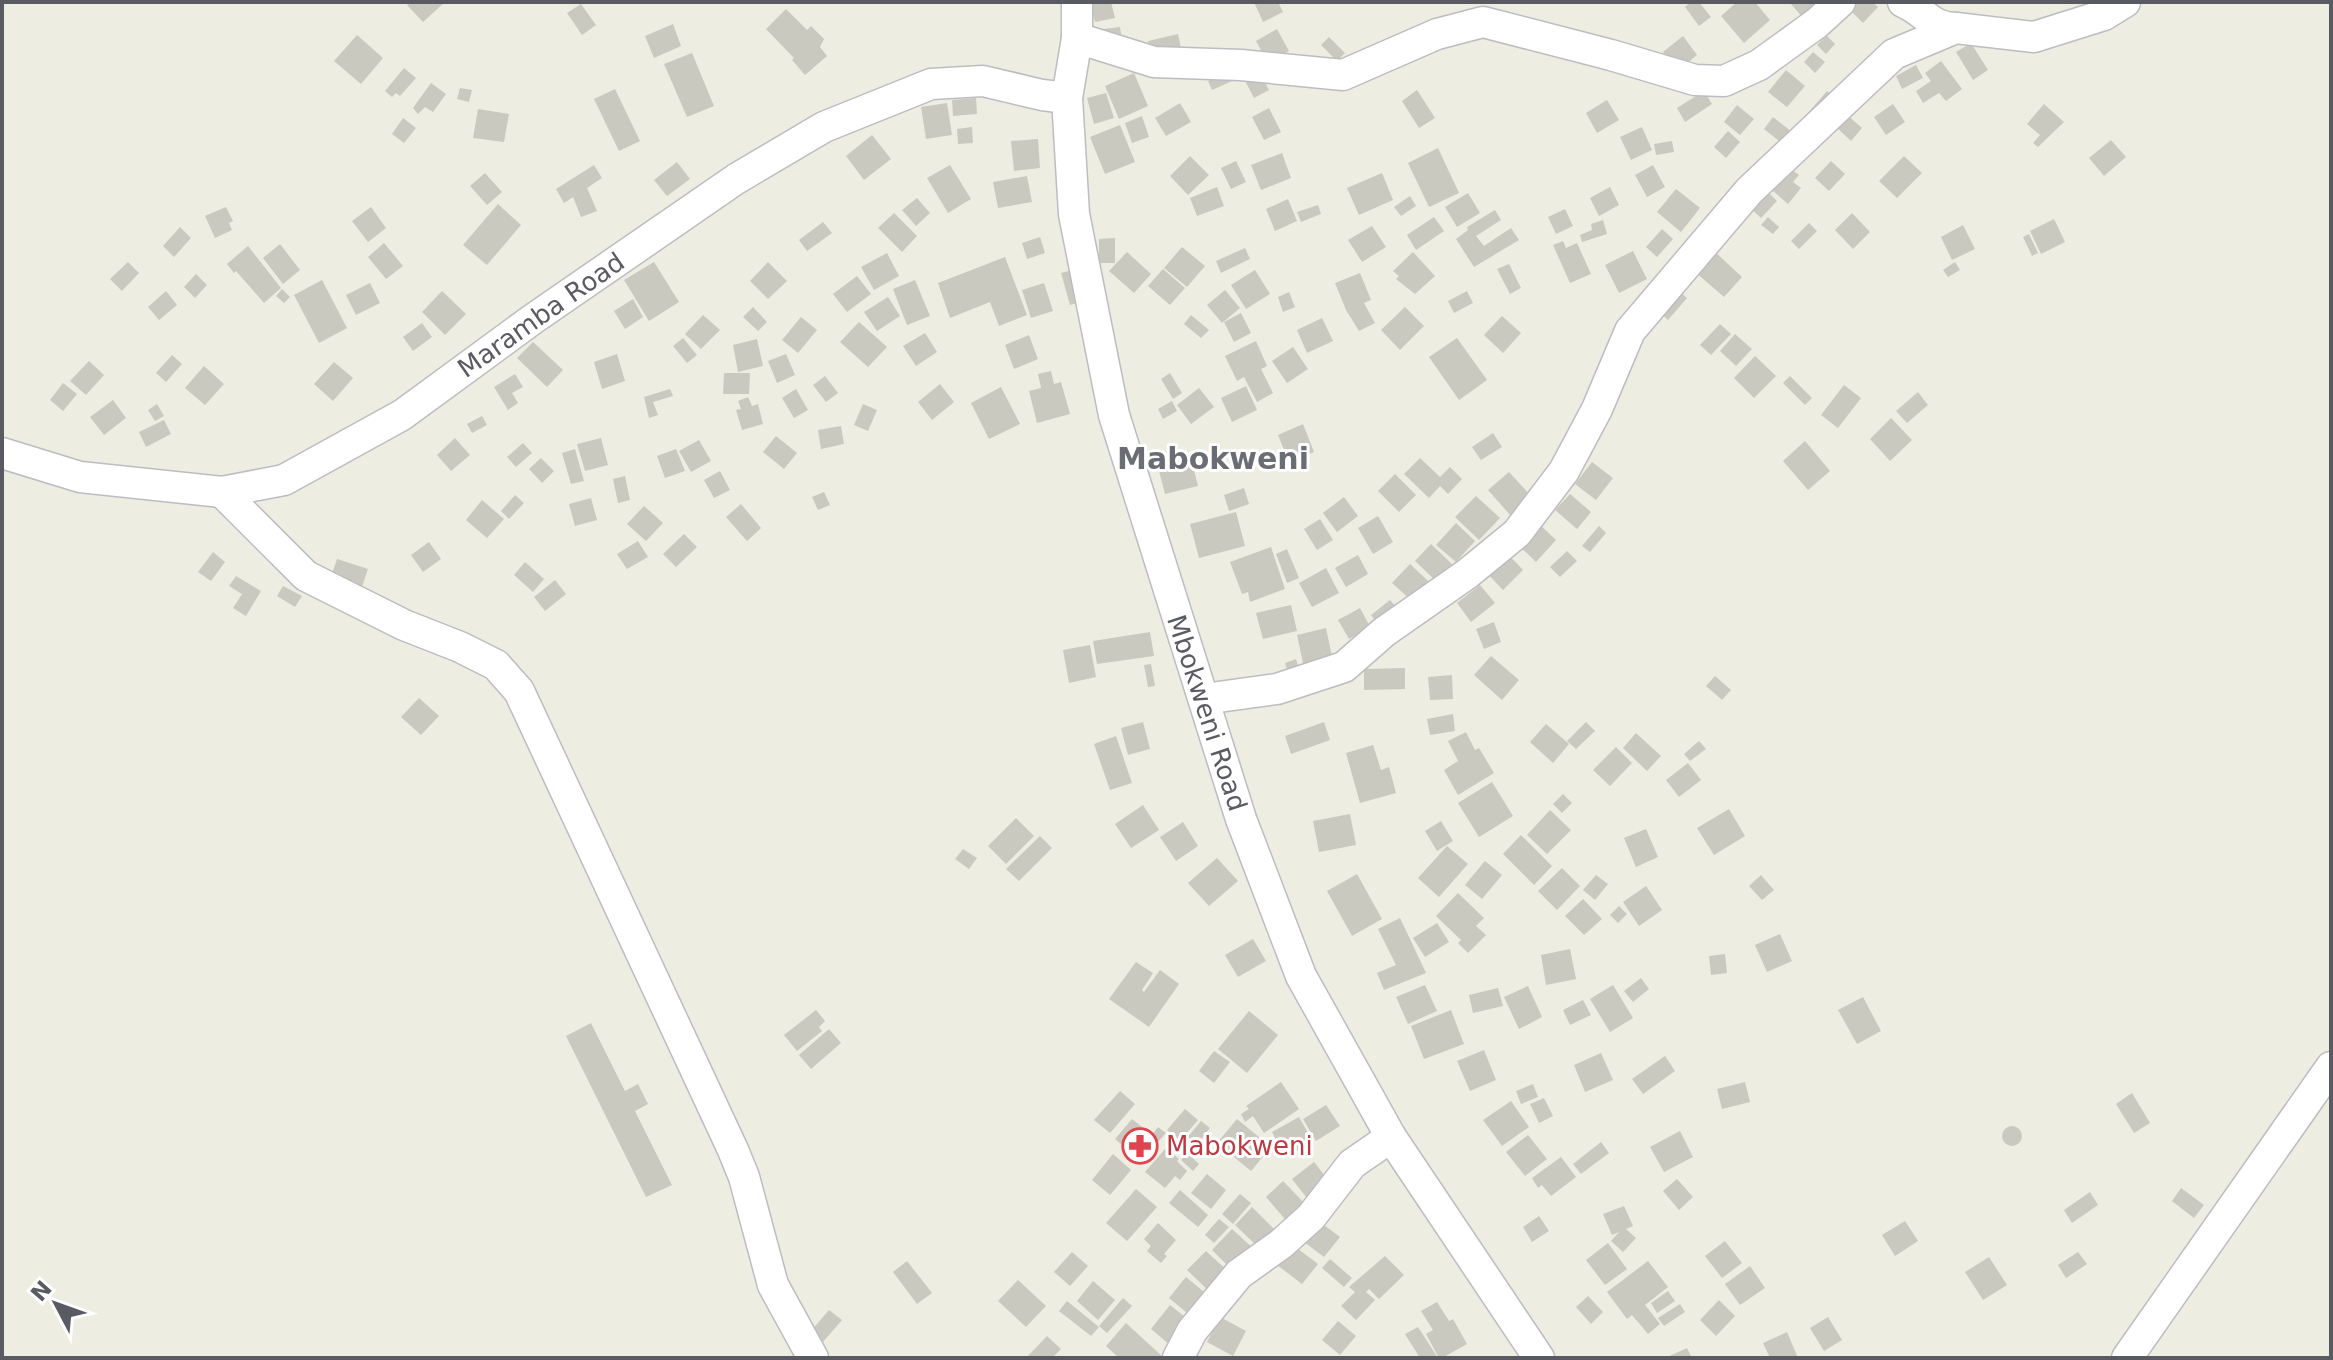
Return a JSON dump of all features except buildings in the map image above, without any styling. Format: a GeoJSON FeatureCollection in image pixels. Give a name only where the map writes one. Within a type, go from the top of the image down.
{"type":"FeatureCollection","features":[{"type":"Feature","properties":{"kind":"street","name":"Mbokweni Road"},"geometry":{"type":"LineString","coordinates":[[1077,2],[1077,38],[1067,98],[1074,214],[1114,415],[1241,819],[1301,976],[1391,1137],[1539,1358]]}},
{"type":"Feature","properties":{"kind":"street"},"geometry":{"type":"LineString","coordinates":[[1077,38],[1154,62],[1265,67],[1343,75],[1437,34],[1483,22],[1695,80],[1724,81],[1759,65],[1817,23],[1840,2]]}},
{"type":"Feature","properties":{"kind":"street"},"geometry":{"type":"LineString","coordinates":[[1903,2],[1916,7],[1941,28],[2034,37],[2104,15],[2125,2]]}},
{"type":"Feature","properties":{"kind":"street"},"geometry":{"type":"LineString","coordinates":[[1204,699],[1277,689],[1344,667],[1384,632],[1467,574],[1517,533],[1564,471],[1597,409],[1630,331],[1749,191],[1894,54],[1956,28]]}},
{"type":"Feature","properties":{"kind":"street","name":"Maramba Road"},"geometry":{"type":"LineString","coordinates":[[2,453],[80,477],[222,492],[284,480],[402,415],[533,319],[711,196],[824,127],[931,84],[983,81],[1067,98]]}},
{"type":"Feature","properties":{"kind":"street"},"geometry":{"type":"LineString","coordinates":[[222,492],[306,576],[404,625],[496,665],[519,691],[733,1150],[744,1177],[773,1285],[813,1358]]}},
{"type":"Feature","properties":{"kind":"street"},"geometry":{"type":"LineString","coordinates":[[2127,1358],[2331,1067]]}},
{"type":"Feature","properties":{"kind":"street"},"geometry":{"type":"LineString","coordinates":[[1178,1358],[1192,1331],[1239,1274],[1281,1244],[1311,1217],[1352,1164],[1391,1137]]}},
{"type":"Feature","properties":{"kind":"place","name":"Mabokweni"},"geometry":{"type":"Point","coordinates":[1140,1146]}},
{"type":"Feature","properties":{"kind":"district","name":"Mabokweni"},"geometry":{"type":"Point","coordinates":[1213,459]}}]}
